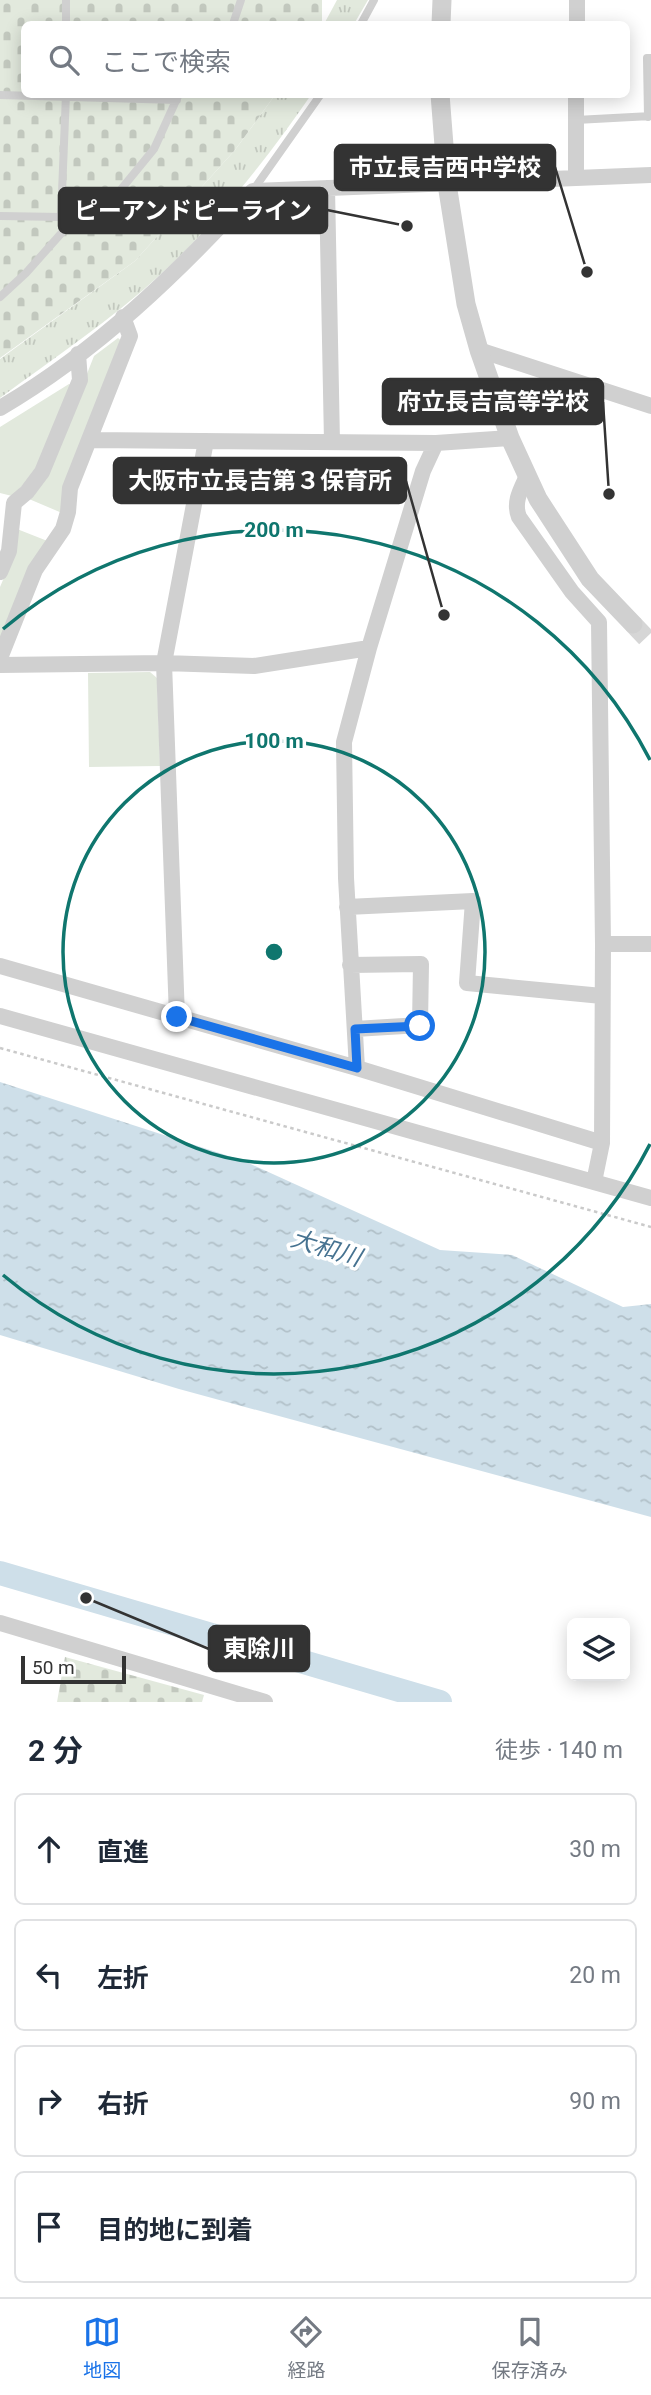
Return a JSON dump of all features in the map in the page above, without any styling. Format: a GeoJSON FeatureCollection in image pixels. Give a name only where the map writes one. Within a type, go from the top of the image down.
{"type":"FeatureCollection","features":[{"type":"Feature","properties":{"kind":"street"},"geometry":{"type":"LineString","coordinates":[[441,21],[443,0]]}},
{"type":"Feature","properties":{"kind":"street"},"geometry":{"type":"LineString","coordinates":[[577,0],[577,21]]}},
{"type":"Feature","properties":{"kind":"street"},"geometry":{"type":"LineString","coordinates":[[440,98],[447,184],[466,304],[479,351],[510,438],[538,499],[590,579],[633,624]]}},
{"type":"Feature","properties":{"kind":"street"},"geometry":{"type":"LineString","coordinates":[[576,98],[576,177]]}},
{"type":"Feature","properties":{"kind":"street"},"geometry":{"type":"LineString","coordinates":[[0,408],[78,355],[163,285],[253,191],[651,175]]}},
{"type":"Feature","properties":{"kind":"street"},"geometry":{"type":"LineString","coordinates":[[327,188],[332,442]]}},
{"type":"Feature","properties":{"kind":"street"},"geometry":{"type":"LineString","coordinates":[[0,658],[35,570],[63,529],[70,488],[130,337],[123,317]]}},
{"type":"Feature","properties":{"kind":"street"},"geometry":{"type":"LineString","coordinates":[[479,351],[651,406]]}},
{"type":"Feature","properties":{"kind":"street"},"geometry":{"type":"LineString","coordinates":[[0,572],[9,551],[7,501],[27,492],[42,472],[80,380],[78,355]]}},
{"type":"Feature","properties":{"kind":"street"},"geometry":{"type":"LineString","coordinates":[[90,440],[436,443],[510,438]]}},
{"type":"Feature","properties":{"kind":"street"},"geometry":{"type":"LineString","coordinates":[[177,1017],[164,663],[206,442]]}},
{"type":"Feature","properties":{"kind":"street"},"geometry":{"type":"LineString","coordinates":[[357,1068],[347,907],[344,741],[369,648],[423,471],[436,443]]}},
{"type":"Feature","properties":{"kind":"street"},"geometry":{"type":"LineString","coordinates":[[527,476],[519,493],[519,517],[572,592],[599,622],[603,944],[602,1143],[594,1182]]}},
{"type":"Feature","properties":{"kind":"street"},"geometry":{"type":"LineString","coordinates":[[0,665],[164,663],[254,666],[369,648]]}},
{"type":"Feature","properties":{"kind":"street"},"geometry":{"type":"LineString","coordinates":[[347,907],[473,901],[467,983],[602,996]]}},
{"type":"Feature","properties":{"kind":"street"},"geometry":{"type":"LineString","coordinates":[[603,944],[651,944]]}},
{"type":"Feature","properties":{"kind":"street"},"geometry":{"type":"LineString","coordinates":[[350,965],[421,964],[420,1026],[355,1029]]}},
{"type":"Feature","properties":{"kind":"street"},"geometry":{"type":"LineString","coordinates":[[0,966],[357,1068],[602,1143]]}},
{"type":"Feature","properties":{"kind":"street"},"geometry":{"type":"LineString","coordinates":[[0,1016],[651,1198]]}},
{"type":"Feature","properties":{"kind":"street"},"geometry":{"type":"LineString","coordinates":[[0,1623],[209,1694],[265,1702]]}},
{"type":"Feature","properties":{"kind":"lane"},"geometry":{"type":"LineString","coordinates":[[66,0],[66,21]]}},
{"type":"Feature","properties":{"kind":"lane"},"geometry":{"type":"LineString","coordinates":[[234,21],[240,0]]}},
{"type":"Feature","properties":{"kind":"lane"},"geometry":{"type":"LineString","coordinates":[[363,21],[374,0]]}},
{"type":"Feature","properties":{"kind":"lane"},"geometry":{"type":"LineString","coordinates":[[576,120],[650,116],[647,58],[651,58]]}},
{"type":"Feature","properties":{"kind":"lane"},"geometry":{"type":"LineString","coordinates":[[0,95],[21,95]]}},
{"type":"Feature","properties":{"kind":"lane"},"geometry":{"type":"LineString","coordinates":[[0,216],[61,217],[66,98]]}},
{"type":"Feature","properties":{"kind":"lane"},"geometry":{"type":"LineString","coordinates":[[0,297],[26,273],[65,228],[118,193],[154,149],[178,98]]}},
{"type":"Feature","properties":{"kind":"lane"},"geometry":{"type":"LineString","coordinates":[[253,191],[318,98]]}},
{"type":"Feature","properties":{"kind":"path"},"geometry":{"type":"LineString","coordinates":[[0,1048],[651,1227]]}},
{"type":"Feature","properties":{"kind":"green space"},"geometry":{"type":"Polygon","coordinates":[[[0,0],[322,0],[322,21],[21,21],[21,98],[273,98],[235,150],[135,261],[0,358],[0,0]]]}},
{"type":"Feature","properties":{"kind":"green space"},"geometry":{"type":"Polygon","coordinates":[[[337,0],[368,0],[356,21],[326,21],[337,0]]]}},
{"type":"Feature","properties":{"kind":"green space"},"geometry":{"type":"Polygon","coordinates":[[[273,98],[309,98],[260,165],[182,254],[122,307],[0,398],[0,359],[135,261],[235,150],[273,98]]]}},
{"type":"Feature","properties":{"kind":"green space"},"geometry":{"type":"Polygon","coordinates":[[[118,338],[123,342],[62,513],[29,499],[45,480],[94,356],[118,338]]]}},
{"type":"Feature","properties":{"kind":"green space"},"geometry":{"type":"Polygon","coordinates":[[[69,384],[73,386],[35,473],[12,496],[0,493],[0,427],[69,384]]]}},
{"type":"Feature","properties":{"kind":"green space"},"geometry":{"type":"Polygon","coordinates":[[[17,529],[50,542],[0,642],[0,587],[14,554],[17,529]]]}},
{"type":"Feature","properties":{"kind":"green space"},"geometry":{"type":"Polygon","coordinates":[[[150,672],[157,678],[160,766],[89,767],[88,673],[150,672]]]}},
{"type":"Feature","properties":{"kind":"green space"},"geometry":{"type":"Polygon","coordinates":[[[65,1657],[204,1695],[202,1702],[57,1702],[65,1657]]]}},
{"type":"Feature","properties":{"kind":"water","name":"大和川"},"geometry":{"type":"Polygon","coordinates":[[[0,1082],[244,1161],[440,1250],[512,1255],[623,1307],[651,1304],[651,1517],[179,1389],[0,1335],[0,1082]]]}},
{"type":"Feature","properties":{"kind":"waterway"},"geometry":{"type":"LineString","coordinates":[[0,1573],[440,1702]]}},
{"type":"Feature","properties":{"kind":"tunnel"},"geometry":{"type":"LineString","coordinates":[[633,624],[651,643]]}},
{"type":"Feature","properties":{"kind":"place","name":"ピーアンドピーライン"},"geometry":{"type":"Point","coordinates":[407,226]}},
{"type":"Feature","properties":{"kind":"place","name":"市立長吉西中学校"},"geometry":{"type":"Point","coordinates":[587,272]}},
{"type":"Feature","properties":{"kind":"place","name":"府立長吉高等学校"},"geometry":{"type":"Point","coordinates":[609,494]}},
{"type":"Feature","properties":{"kind":"place","name":"大阪市立長吉第３保育所"},"geometry":{"type":"Point","coordinates":[444,615]}},
{"type":"Feature","properties":{"kind":"place","name":"東除川"},"geometry":{"type":"Point","coordinates":[86,1598]}},
{"type":"Feature","properties":{"kind":"route"},"geometry":{"type":"LineString","coordinates":[[177,1017],[357,1068],[355,1029],[420,1026]]}}]}
